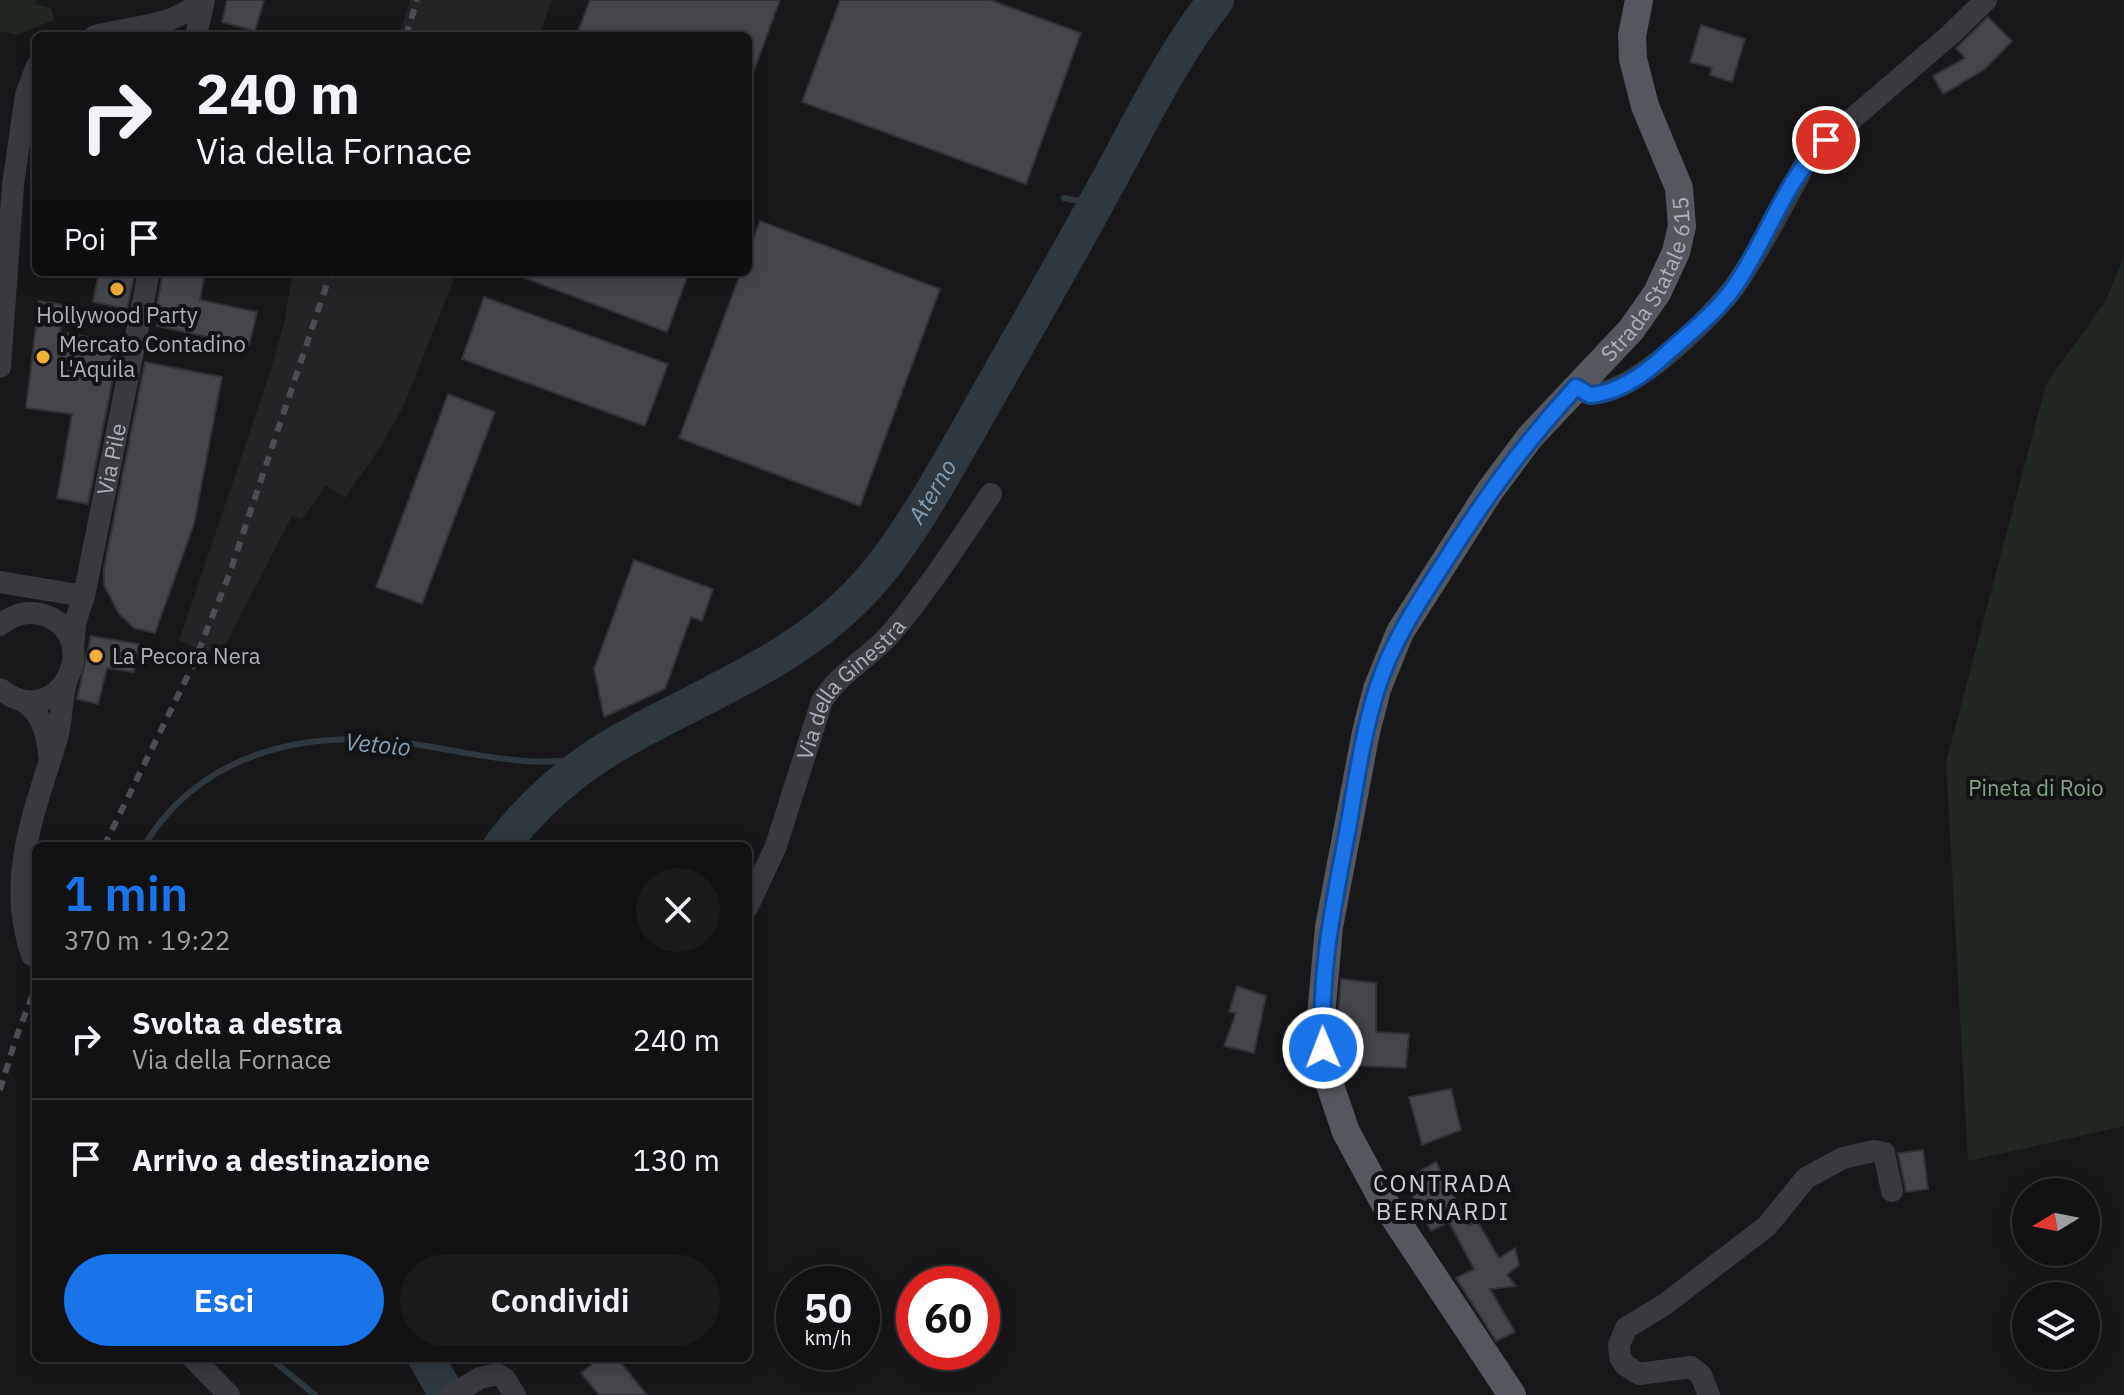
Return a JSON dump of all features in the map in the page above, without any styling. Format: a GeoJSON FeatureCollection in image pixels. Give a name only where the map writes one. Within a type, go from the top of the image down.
{"type":"FeatureCollection","features":[{"type":"Feature","properties":{"kind":"main road","name":"Strada Statale 615"},"geometry":{"type":"LineString","coordinates":[[1512,1395],[1384,1202],[1346,1132],[1329,1082],[1323,1048],[1321,1016],[1329,927],[1366,732],[1377,689],[1400,632],[1489,492],[1530,437],[1644,313],[1668,271],[1681,234],[1679,188],[1645,106],[1633,59],[1632,36],[1639,0]]}},
{"type":"Feature","properties":{"kind":"street"},"geometry":{"type":"LineString","coordinates":[[112,32],[187,12],[202,0]]}},
{"type":"Feature","properties":{"kind":"street"},"geometry":{"type":"LineString","coordinates":[[197,32],[202,0]]}},
{"type":"Feature","properties":{"kind":"street"},"geometry":{"type":"LineString","coordinates":[[1576,387],[1590,395],[1620,387],[1661,359],[1712,313],[1739,280],[1813,154],[1929,54],[1986,0]]}},
{"type":"Feature","properties":{"kind":"street"},"geometry":{"type":"LineString","coordinates":[[151,23],[174,25],[182,32]]}},
{"type":"Feature","properties":{"kind":"street"},"geometry":{"type":"LineString","coordinates":[[0,367],[4,232],[26,95],[32,79]]}},
{"type":"Feature","properties":{"kind":"street","name":"Via Pile"},"geometry":{"type":"LineString","coordinates":[[32,955],[21,914],[21,878],[48,762],[59,729],[66,683],[73,666],[75,623],[84,596],[148,276]]}},
{"type":"Feature","properties":{"kind":"street","name":"Via della Ginestra"},"geometry":{"type":"LineString","coordinates":[[752,897],[776,846],[822,701],[836,681],[892,632],[933,580],[991,494]]}},
{"type":"Feature","properties":{"kind":"street"},"geometry":{"type":"LineString","coordinates":[[0,582],[84,596]]}},
{"type":"Feature","properties":{"kind":"street"},"geometry":{"type":"LineString","coordinates":[[0,625],[19,615],[41,615],[63,628],[73,647]]}},
{"type":"Feature","properties":{"kind":"street"},"geometry":{"type":"LineString","coordinates":[[8,697],[47,698],[66,683]]}},
{"type":"Feature","properties":{"kind":"street"},"geometry":{"type":"LineString","coordinates":[[8,697],[31,706],[43,724],[48,762]]}},
{"type":"Feature","properties":{"kind":"street"},"geometry":{"type":"LineString","coordinates":[[1709,1395],[1701,1375],[1691,1367],[1639,1374],[1632,1371],[1620,1357],[1621,1334],[1746,1243],[1781,1210],[1806,1178],[1820,1169],[1843,1158],[1874,1151],[1884,1153],[1892,1191]]}},
{"type":"Feature","properties":{"kind":"street"},"geometry":{"type":"LineString","coordinates":[[197,1362],[229,1395]]}},
{"type":"Feature","properties":{"kind":"street"},"geometry":{"type":"LineString","coordinates":[[451,1395],[488,1375],[497,1366],[515,1395]]}},
{"type":"Feature","properties":{"kind":"shaded area"},"geometry":{"type":"Polygon","coordinates":[[[410,0],[552,0],[540,32],[400,32],[410,0]]]}},
{"type":"Feature","properties":{"kind":"shaded area"},"geometry":{"type":"Polygon","coordinates":[[[292,276],[455,276],[404,405],[381,446],[345,498],[326,485],[302,519],[292,516],[219,657],[179,641],[284,323],[292,276]]]}},
{"type":"Feature","properties":{"kind":"green space"},"geometry":{"type":"Polygon","coordinates":[[[0,0],[36,0],[35,4],[51,8],[54,20],[17,35],[0,31],[0,0]]]}},
{"type":"Feature","properties":{"kind":"green space","name":"Pineta di Roio"},"geometry":{"type":"Polygon","coordinates":[[[2124,257],[2124,1126],[1968,1161],[1946,762],[2046,384],[2105,302],[2124,257]]]}},
{"type":"Feature","properties":{"kind":"building"},"geometry":{"type":"Polygon","coordinates":[[[227,0],[264,0],[255,31],[222,22],[227,0]]]}},
{"type":"Feature","properties":{"kind":"building"},"geometry":{"type":"Polygon","coordinates":[[[590,0],[780,0],[752,76],[752,32],[578,31],[590,0]]]}},
{"type":"Feature","properties":{"kind":"building"},"geometry":{"type":"Polygon","coordinates":[[[840,0],[990,0],[1081,33],[1026,184],[802,102],[840,0]]]}},
{"type":"Feature","properties":{"kind":"building"},"geometry":{"type":"Polygon","coordinates":[[[1988,17],[2012,41],[1985,69],[1943,94],[1933,76],[1965,58],[1956,48],[1988,17]]]}},
{"type":"Feature","properties":{"kind":"building"},"geometry":{"type":"Polygon","coordinates":[[[1701,25],[1745,39],[1732,82],[1710,75],[1712,68],[1690,62],[1701,25]]]}},
{"type":"Feature","properties":{"kind":"building"},"geometry":{"type":"Polygon","coordinates":[[[760,221],[940,289],[860,506],[679,438],[740,276],[752,276],[752,242],[760,221]]]}},
{"type":"Feature","properties":{"kind":"building"},"geometry":{"type":"Polygon","coordinates":[[[98,276],[134,276],[127,309],[93,302],[98,276]]]}},
{"type":"Feature","properties":{"kind":"building"},"geometry":{"type":"Polygon","coordinates":[[[162,276],[204,276],[200,300],[257,312],[249,346],[157,326],[159,315],[155,315],[162,276]]]}},
{"type":"Feature","properties":{"kind":"building"},"geometry":{"type":"Polygon","coordinates":[[[520,276],[688,276],[667,332],[520,276]]]}},
{"type":"Feature","properties":{"kind":"building"},"geometry":{"type":"Polygon","coordinates":[[[484,297],[668,364],[645,426],[462,359],[484,297]]]}},
{"type":"Feature","properties":{"kind":"building"},"geometry":{"type":"Polygon","coordinates":[[[39,301],[65,305],[60,332],[120,343],[88,504],[57,498],[72,414],[26,408],[39,301]]]}},
{"type":"Feature","properties":{"kind":"building"},"geometry":{"type":"Polygon","coordinates":[[[145,362],[222,377],[194,524],[155,633],[134,628],[119,614],[104,585],[104,568],[145,362]]]}},
{"type":"Feature","properties":{"kind":"building"},"geometry":{"type":"Polygon","coordinates":[[[448,394],[495,412],[422,604],[376,587],[448,394]]]}},
{"type":"Feature","properties":{"kind":"building"},"geometry":{"type":"Polygon","coordinates":[[[634,560],[713,589],[702,621],[691,617],[665,689],[604,717],[594,669],[634,560]]]}},
{"type":"Feature","properties":{"kind":"building"},"geometry":{"type":"Polygon","coordinates":[[[91,636],[139,644],[134,672],[107,668],[98,704],[77,699],[91,636]]]}},
{"type":"Feature","properties":{"kind":"building"},"geometry":{"type":"Polygon","coordinates":[[[1341,979],[1376,983],[1376,1032],[1409,1034],[1406,1068],[1346,1065],[1346,1046],[1340,1044],[1338,1016],[1341,979]]]}},
{"type":"Feature","properties":{"kind":"building"},"geometry":{"type":"Polygon","coordinates":[[[1237,986],[1266,996],[1254,1053],[1224,1046],[1236,1013],[1229,1012],[1237,986]]]}},
{"type":"Feature","properties":{"kind":"building"},"geometry":{"type":"Polygon","coordinates":[[[1451,1089],[1461,1130],[1422,1145],[1409,1097],[1451,1089]]]}},
{"type":"Feature","properties":{"kind":"building"},"geometry":{"type":"Polygon","coordinates":[[[1923,1150],[1928,1189],[1906,1192],[1898,1153],[1923,1150]]]}},
{"type":"Feature","properties":{"kind":"building"},"geometry":{"type":"Polygon","coordinates":[[[1436,1162],[1469,1225],[1477,1221],[1499,1258],[1515,1248],[1519,1265],[1507,1275],[1516,1286],[1490,1289],[1515,1332],[1496,1341],[1456,1278],[1474,1269],[1449,1222],[1431,1231],[1404,1180],[1436,1162]]]}},
{"type":"Feature","properties":{"kind":"building"},"geometry":{"type":"Polygon","coordinates":[[[595,1362],[620,1362],[647,1395],[599,1395],[581,1373],[595,1362]]]}},
{"type":"Feature","properties":{"kind":"waterway","name":"Aterno"},"geometry":{"type":"LineString","coordinates":[[504,842],[540,802],[586,764],[618,743],[781,655],[812,635],[867,585],[897,548],[936,487],[1170,68],[1216,0]]}},
{"type":"Feature","properties":{"kind":"waterway"},"geometry":{"type":"LineString","coordinates":[[1064,198],[1084,202],[1100,197]]}},
{"type":"Feature","properties":{"kind":"waterway","name":"Vetoio"},"geometry":{"type":"LineString","coordinates":[[147,842],[167,814],[194,789],[225,769],[258,754],[293,745],[330,740],[368,740],[502,759],[550,762],[600,755]]}},
{"type":"Feature","properties":{"kind":"waterway","name":"Vetoio"},"geometry":{"type":"LineString","coordinates":[[275,1362],[315,1395]]}},
{"type":"Feature","properties":{"kind":"waterway","name":"Aterno"},"geometry":{"type":"LineString","coordinates":[[428,1362],[447,1395]]}},
{"type":"Feature","properties":{"kind":"railway"},"geometry":{"type":"LineString","coordinates":[[407,32],[417,0]]}},
{"type":"Feature","properties":{"kind":"railway"},"geometry":{"type":"LineString","coordinates":[[106,842],[192,667],[229,575],[330,276]]}},
{"type":"Feature","properties":{"kind":"railway"},"geometry":{"type":"LineString","coordinates":[[0,1090],[32,996]]}},
{"type":"Feature","properties":{"kind":"place","name":"Hollywood Party"},"geometry":{"type":"Point","coordinates":[117,289]}},
{"type":"Feature","properties":{"kind":"place","name":"Mercato Contadino L'Aquila"},"geometry":{"type":"Point","coordinates":[43,357]}},
{"type":"Feature","properties":{"kind":"place","name":"La Pecora Nera"},"geometry":{"type":"Point","coordinates":[96,656]}},
{"type":"Feature","properties":{"kind":"district","name":"CONTRADA BERNARDI"},"geometry":{"type":"Point","coordinates":[1443,1198]}},
{"type":"Feature","properties":{"kind":"route"},"geometry":{"type":"LineString","coordinates":[[1323,1048],[1321,1016],[1329,927],[1366,732],[1377,689],[1400,632],[1489,492],[1530,437],[1576,387],[1590,395],[1620,387],[1661,359],[1716,309],[1739,280],[1805,164],[1826,140]]}}]}
